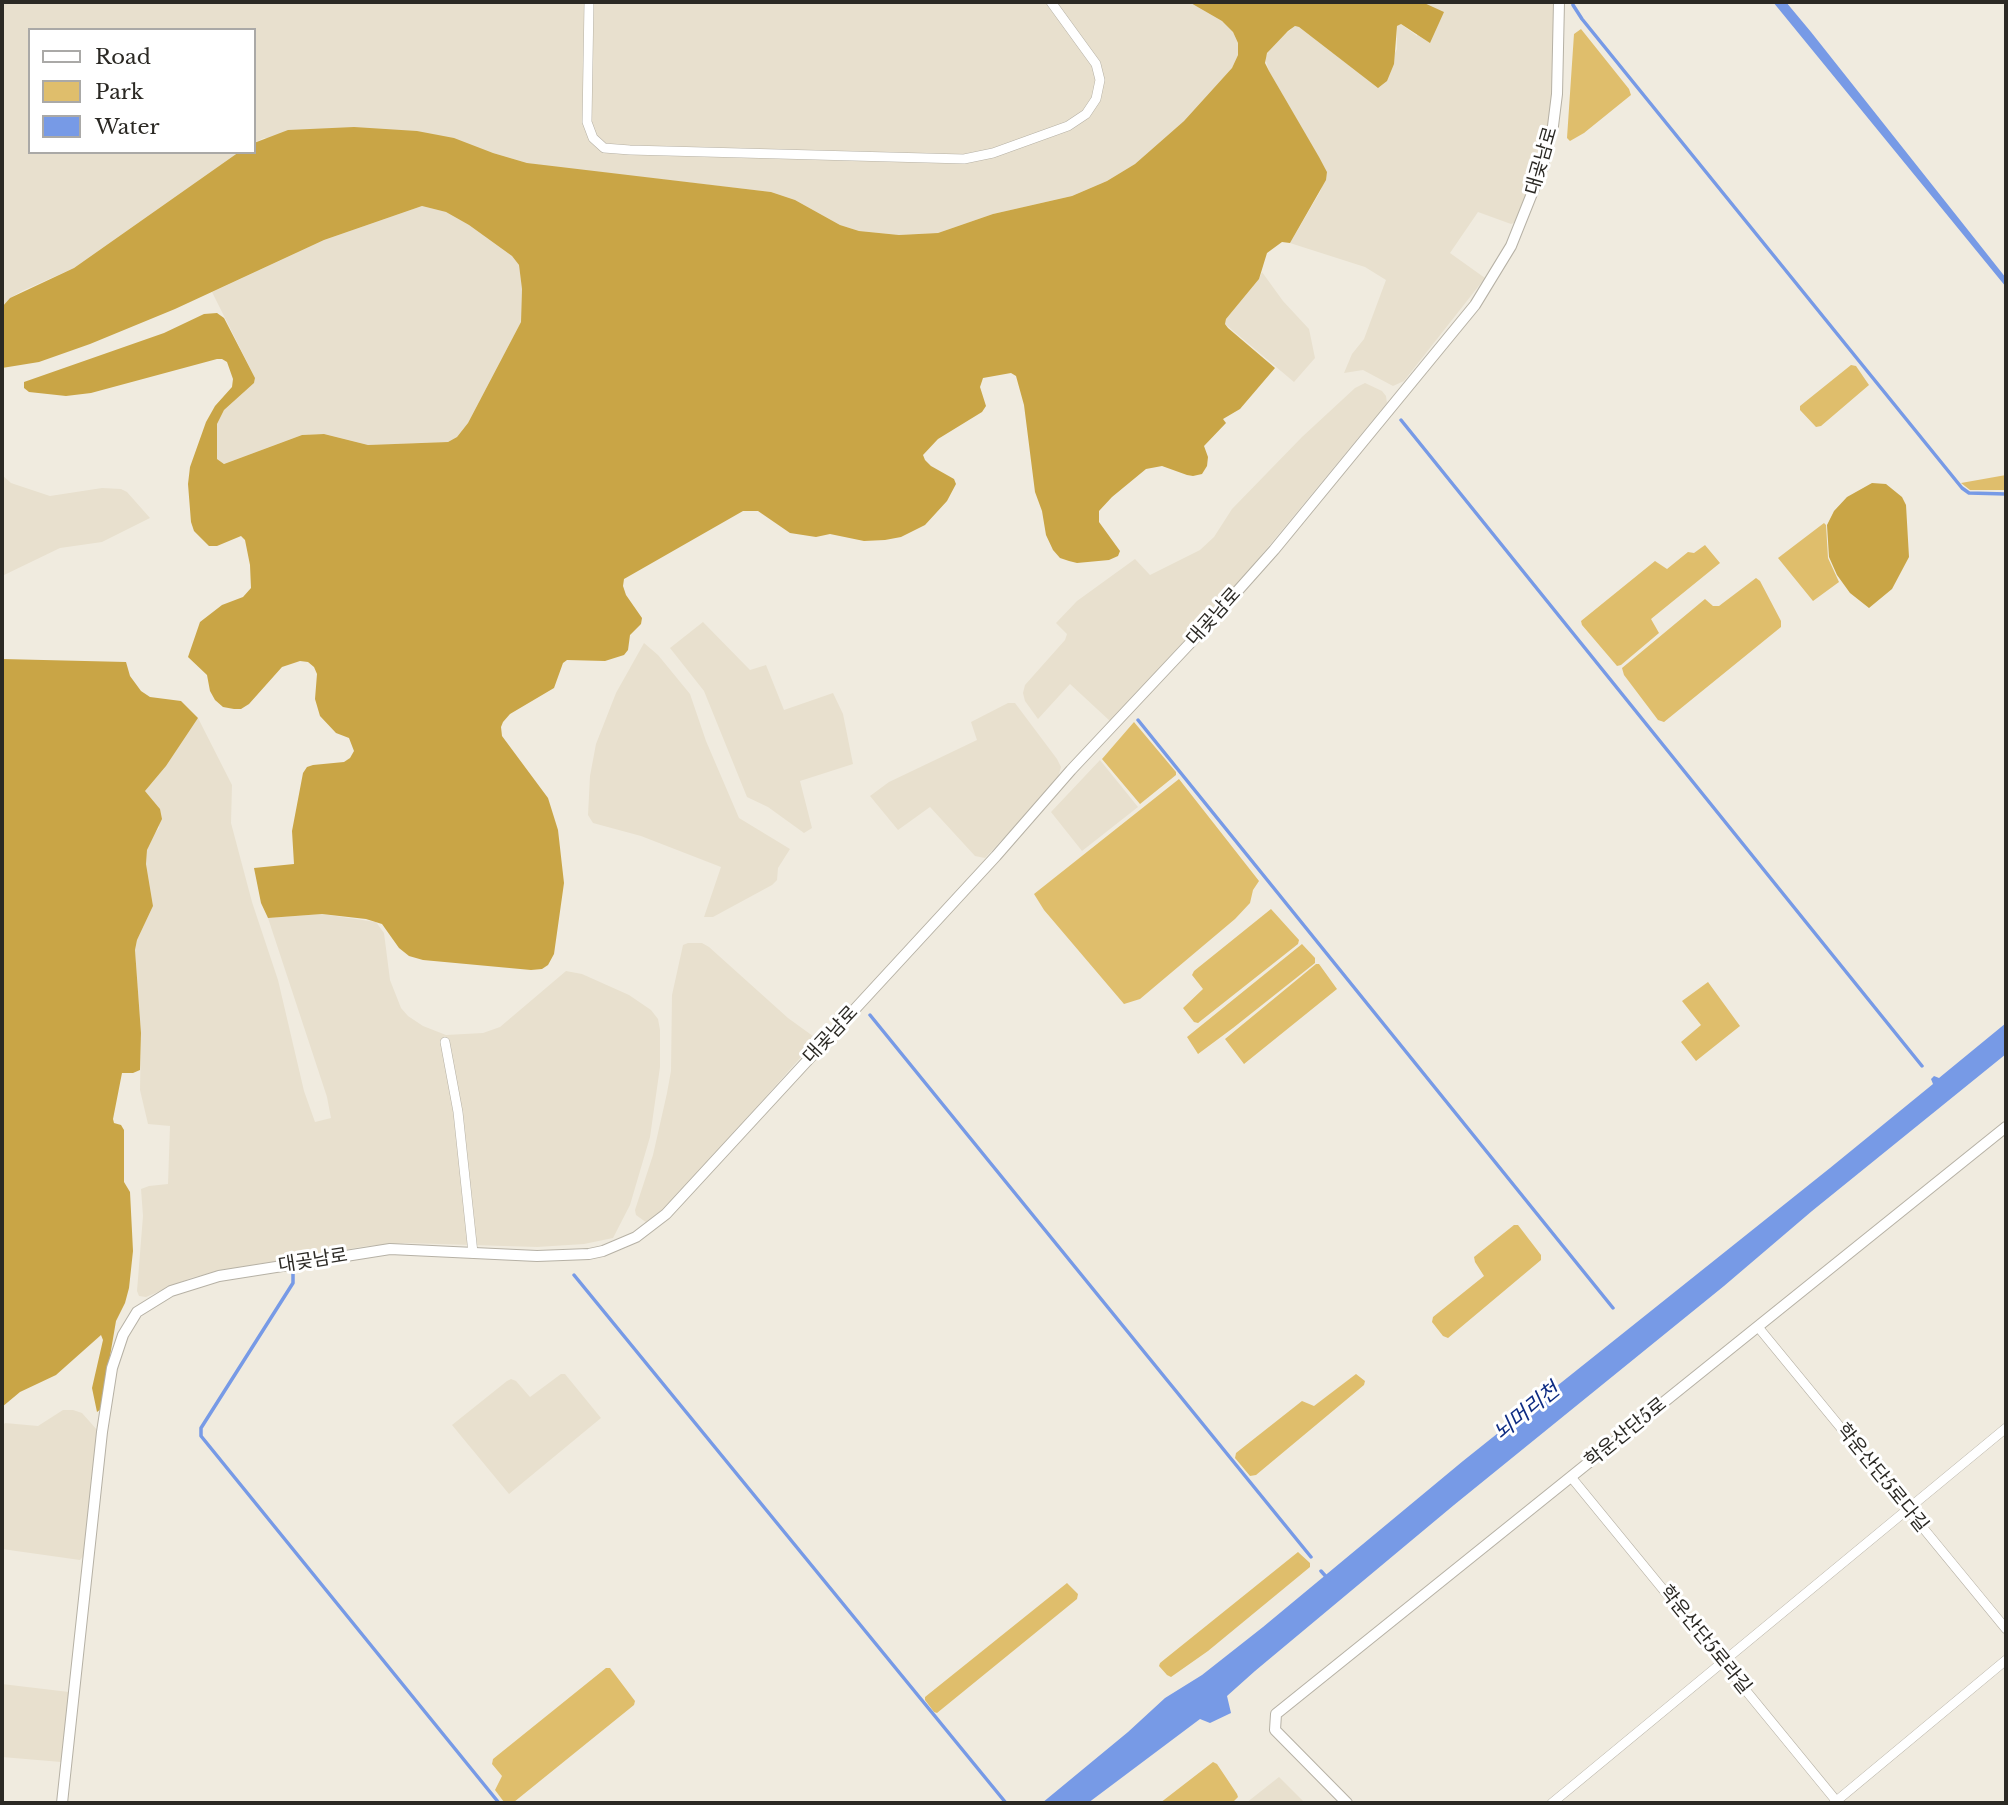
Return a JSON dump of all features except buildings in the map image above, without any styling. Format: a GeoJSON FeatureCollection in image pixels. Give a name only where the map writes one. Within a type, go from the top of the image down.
{"type":"FeatureCollection","features":[{"type":"Feature","properties":{"kind":"street"},"geometry":{"type":"LineString","coordinates":[[590,2],[587,122],[593,138],[604,148],[964,159],[993,153],[1068,126],[1086,114],[1096,99],[1100,80],[1096,64],[1051,2]]}},
{"type":"Feature","properties":{"kind":"street","name":"대곶남로"},"geometry":{"type":"LineString","coordinates":[[62,1803],[102,1432],[112,1368],[117,1348],[129,1322],[144,1307],[171,1291],[219,1276],[390,1249],[537,1256],[589,1254],[636,1237],[666,1214],[1274,550],[1475,305],[1511,246],[1543,166],[1557,94],[1559,2]]}},
{"type":"Feature","properties":{"kind":"street"},"geometry":{"type":"LineString","coordinates":[[445,1042],[458,1112],[473,1253]]}},
{"type":"Feature","properties":{"kind":"street","name":"학운산단5로"},"geometry":{"type":"LineString","coordinates":[[1347,1803],[1275,1730],[1276,1714],[2006,1127]]}},
{"type":"Feature","properties":{"kind":"street","name":"학운산단5로다길"},"geometry":{"type":"LineString","coordinates":[[1758,1327],[2006,1629]]}},
{"type":"Feature","properties":{"kind":"street"},"geometry":{"type":"LineString","coordinates":[[1552,1803],[2006,1428]]}},
{"type":"Feature","properties":{"kind":"street","name":"학운산단5로라길"},"geometry":{"type":"LineString","coordinates":[[1571,1477],[1836,1803]]}},
{"type":"Feature","properties":{"kind":"street"},"geometry":{"type":"LineString","coordinates":[[1836,1803],[2006,1660]]}},
{"type":"Feature","properties":{"kind":"shaded area"},"geometry":{"type":"Polygon","coordinates":[[[2,2],[1189,2],[1222,21],[1233,32],[1238,43],[1238,55],[1232,68],[1184,121],[1135,164],[1107,181],[1072,196],[993,214],[938,233],[899,235],[859,231],[840,225],[795,200],[771,192],[553,167],[493,153],[264,138],[256,142],[256,28],[28,28],[28,154],[236,154],[74,268],[22,291],[2,307],[2,2]]]}},
{"type":"Feature","properties":{"kind":"shaded area"},"geometry":{"type":"Polygon","coordinates":[[[1189,2],[1422,2],[1444,12],[1430,43],[1401,24],[1397,26],[1394,64],[1387,81],[1378,88],[1299,27],[1295,26],[1288,31],[1267,53],[1265,63],[1327,172],[1326,180],[1290,243],[1282,242],[1267,253],[1259,279],[1226,319],[1228,328],[1275,368],[1240,409],[1223,419],[1226,423],[1204,446],[1208,457],[1202,474],[1187,475],[1162,466],[1146,469],[1099,511],[1099,522],[1120,551],[1118,556],[1109,560],[1077,563],[1060,558],[1053,550],[1046,535],[1035,492],[1024,405],[1016,376],[1011,373],[983,378],[980,387],[986,406],[982,412],[938,439],[923,455],[931,466],[954,479],[956,484],[947,501],[925,525],[901,537],[864,541],[830,534],[816,537],[790,533],[758,511],[743,511],[624,579],[626,595],[642,618],[641,624],[630,635],[628,650],[624,655],[605,661],[567,660],[563,663],[554,688],[510,714],[503,722],[502,736],[548,798],[558,830],[564,883],[554,954],[548,965],[542,969],[531,970],[423,960],[409,956],[399,948],[382,924],[366,919],[322,914],[268,918],[261,903],[254,868],[294,864],[292,831],[303,773],[307,767],[313,765],[344,762],[354,751],[349,738],[336,733],[320,716],[315,699],[317,674],[308,662],[300,661],[282,667],[249,704],[241,709],[234,709],[223,707],[215,700],[207,675],[188,657],[200,622],[222,605],[243,597],[251,588],[245,540],[241,536],[217,546],[209,546],[194,531],[191,522],[188,484],[190,467],[206,422],[215,406],[232,387],[233,379],[227,362],[217,359],[91,393],[66,396],[29,392],[24,388],[24,382],[164,333],[204,314],[217,313],[224,318],[255,378],[254,383],[224,410],[217,424],[217,459],[224,464],[302,435],[324,434],[368,445],[448,442],[457,437],[468,423],[521,322],[522,289],[519,265],[512,256],[469,225],[446,212],[422,206],[324,240],[175,309],[90,344],[39,362],[2,368],[2,307],[10,298],[74,268],[236,154],[256,154],[256,142],[288,130],[354,127],[417,131],[454,138],[527,163],[771,192],[795,200],[840,225],[859,231],[899,235],[938,233],[993,214],[1072,196],[1107,181],[1135,164],[1184,121],[1232,68],[1238,55],[1238,43],[1233,32],[1222,21],[1189,2]]]}},
{"type":"Feature","properties":{"kind":"shaded area"},"geometry":{"type":"Polygon","coordinates":[[[1422,2],[1554,2],[1552,97],[1549,123],[1539,162],[1516,222],[1511,224],[1478,212],[1450,253],[1485,278],[1404,381],[1393,386],[1363,370],[1344,373],[1352,354],[1364,339],[1386,280],[1365,267],[1290,243],[1320,192],[1327,172],[1269,71],[1265,58],[1270,48],[1283,36],[1295,26],[1299,27],[1378,87],[1397,49],[1397,26],[1401,24],[1417,36],[1422,2]]]}},
{"type":"Feature","properties":{"kind":"shaded area"},"geometry":{"type":"Polygon","coordinates":[[[422,206],[446,212],[469,225],[512,256],[519,265],[522,289],[521,322],[468,423],[457,437],[448,442],[368,445],[324,434],[302,435],[224,464],[217,459],[217,424],[224,410],[254,383],[255,378],[212,292],[324,240],[422,206]]]}},
{"type":"Feature","properties":{"kind":"shaded area"},"geometry":{"type":"Polygon","coordinates":[[[1262,272],[1283,301],[1309,329],[1315,358],[1294,382],[1225,324],[1262,272]]]}},
{"type":"Feature","properties":{"kind":"shaded area"},"geometry":{"type":"Polygon","coordinates":[[[1365,383],[1382,391],[1387,403],[1240,581],[1110,721],[1070,684],[1038,719],[1025,701],[1025,685],[1065,640],[1067,634],[1056,623],[1077,601],[1135,559],[1150,575],[1200,550],[1214,537],[1232,509],[1302,437],[1355,388],[1365,383]]]}},
{"type":"Feature","properties":{"kind":"shaded area"},"geometry":{"type":"Polygon","coordinates":[[[2,475],[11,483],[50,496],[102,488],[121,489],[127,492],[150,518],[102,542],[60,548],[2,576],[2,475]]]}},
{"type":"Feature","properties":{"kind":"shaded area"},"geometry":{"type":"Polygon","coordinates":[[[1872,483],[1886,484],[1902,497],[1906,505],[1909,557],[1892,589],[1869,608],[1850,593],[1837,575],[1829,557],[1827,525],[1834,511],[1847,497],[1872,483]]]}},
{"type":"Feature","properties":{"kind":"shaded area"},"geometry":{"type":"Polygon","coordinates":[[[703,622],[750,670],[766,665],[784,710],[833,693],[843,714],[853,764],[800,781],[812,828],[804,833],[768,807],[747,797],[704,691],[670,648],[703,622]]]}},
{"type":"Feature","properties":{"kind":"shaded area"},"geometry":{"type":"Polygon","coordinates":[[[644,643],[658,655],[690,694],[706,741],[739,818],[790,849],[778,868],[777,880],[772,885],[713,917],[704,917],[721,867],[641,836],[593,823],[588,815],[590,776],[596,744],[616,693],[644,643]]]}},
{"type":"Feature","properties":{"kind":"shaded area"},"geometry":{"type":"Polygon","coordinates":[[[2,659],[126,662],[130,676],[141,691],[150,697],[181,701],[198,718],[166,766],[145,791],[160,809],[162,819],[147,850],[146,864],[153,906],[135,950],[141,1033],[140,1070],[122,1073],[113,1119],[114,1123],[121,1125],[124,1130],[124,1182],[130,1192],[133,1251],[129,1288],[116,1321],[101,1409],[97,1412],[92,1388],[103,1340],[101,1335],[56,1375],[20,1392],[2,1407],[2,659]]]}},
{"type":"Feature","properties":{"kind":"shaded area"},"geometry":{"type":"Polygon","coordinates":[[[1008,703],[1015,703],[1057,759],[1061,767],[1057,781],[985,858],[975,856],[930,807],[898,830],[870,796],[889,782],[977,740],[971,722],[1008,703]]]}},
{"type":"Feature","properties":{"kind":"shaded area"},"geometry":{"type":"Polygon","coordinates":[[[198,718],[232,785],[231,823],[252,902],[278,980],[304,1091],[315,1122],[331,1118],[327,1097],[268,918],[322,914],[376,922],[384,933],[390,980],[401,1008],[423,1026],[446,1035],[483,1033],[500,1027],[566,971],[582,974],[629,995],[651,1010],[658,1019],[660,1030],[660,1067],[650,1137],[630,1205],[613,1238],[584,1244],[537,1247],[406,1243],[367,1246],[223,1270],[191,1278],[146,1297],[139,1296],[137,1291],[143,1216],[141,1189],[168,1184],[170,1126],[148,1124],[140,1090],[141,1033],[135,950],[153,906],[146,864],[147,850],[150,839],[159,828],[160,809],[145,791],[166,766],[198,718]]]}},
{"type":"Feature","properties":{"kind":"shaded area"},"geometry":{"type":"Polygon","coordinates":[[[1100,760],[1138,807],[1082,851],[1051,812],[1100,760]]]}},
{"type":"Feature","properties":{"kind":"shaded area"},"geometry":{"type":"Polygon","coordinates":[[[702,943],[709,947],[788,1018],[817,1039],[674,1200],[647,1223],[636,1215],[635,1210],[653,1155],[667,1093],[671,1071],[672,995],[683,945],[702,943]]]}},
{"type":"Feature","properties":{"kind":"shaded area"},"geometry":{"type":"Polygon","coordinates":[[[561,1374],[565,1374],[601,1418],[509,1494],[452,1425],[511,1379],[530,1397],[561,1374]]]}},
{"type":"Feature","properties":{"kind":"shaded area"},"geometry":{"type":"Polygon","coordinates":[[[63,1410],[82,1413],[98,1431],[85,1554],[80,1560],[2,1549],[2,1426],[5,1423],[38,1426],[63,1410]]]}},
{"type":"Feature","properties":{"kind":"shaded area"},"geometry":{"type":"Polygon","coordinates":[[[2,1684],[69,1692],[61,1762],[2,1757],[2,1684]]]}},
{"type":"Feature","properties":{"kind":"shaded area"},"geometry":{"type":"Polygon","coordinates":[[[1279,1777],[1305,1803],[1246,1803],[1279,1777]]]}},
{"type":"Feature","properties":{"kind":"green space"},"geometry":{"type":"Polygon","coordinates":[[[1581,29],[1631,95],[1570,141],[1567,138],[1574,34],[1581,29]]]}},
{"type":"Feature","properties":{"kind":"green space"},"geometry":{"type":"Polygon","coordinates":[[[1851,365],[1856,366],[1869,385],[1821,426],[1816,427],[1800,410],[1800,406],[1851,365]]]}},
{"type":"Feature","properties":{"kind":"green space"},"geometry":{"type":"Polygon","coordinates":[[[2006,475],[2006,490],[1970,490],[1961,483],[2006,475]]]}},
{"type":"Feature","properties":{"kind":"green space"},"geometry":{"type":"Polygon","coordinates":[[[1824,523],[1828,558],[1839,582],[1813,601],[1778,558],[1824,523]]]}},
{"type":"Feature","properties":{"kind":"green space"},"geometry":{"type":"Polygon","coordinates":[[[1705,545],[1720,563],[1651,619],[1659,633],[1617,666],[1581,621],[1655,561],[1667,569],[1688,552],[1694,553],[1705,545]]]}},
{"type":"Feature","properties":{"kind":"green space"},"geometry":{"type":"Polygon","coordinates":[[[1756,578],[1781,621],[1781,627],[1664,722],[1658,720],[1624,675],[1622,668],[1705,599],[1713,606],[1719,606],[1756,578]]]}},
{"type":"Feature","properties":{"kind":"green space"},"geometry":{"type":"Polygon","coordinates":[[[1134,722],[1176,772],[1176,775],[1140,804],[1102,759],[1134,722]]]}},
{"type":"Feature","properties":{"kind":"green space"},"geometry":{"type":"Polygon","coordinates":[[[1179,779],[1259,881],[1253,890],[1250,903],[1235,919],[1140,999],[1124,1004],[1044,910],[1034,894],[1179,779]]]}},
{"type":"Feature","properties":{"kind":"green space"},"geometry":{"type":"Polygon","coordinates":[[[1271,909],[1299,940],[1298,944],[1198,1023],[1194,1022],[1183,1008],[1203,989],[1192,975],[1194,971],[1271,909]]]}},
{"type":"Feature","properties":{"kind":"green space"},"geometry":{"type":"Polygon","coordinates":[[[1302,944],[1315,958],[1315,963],[1198,1054],[1187,1037],[1302,944]]]}},
{"type":"Feature","properties":{"kind":"green space"},"geometry":{"type":"Polygon","coordinates":[[[1319,964],[1337,989],[1244,1064],[1225,1039],[1319,964]]]}},
{"type":"Feature","properties":{"kind":"green space"},"geometry":{"type":"Polygon","coordinates":[[[1708,982],[1740,1026],[1696,1061],[1681,1042],[1701,1025],[1682,1001],[1708,982]]]}},
{"type":"Feature","properties":{"kind":"green space"},"geometry":{"type":"Polygon","coordinates":[[[1514,1225],[1518,1225],[1541,1255],[1541,1260],[1448,1338],[1443,1336],[1432,1322],[1433,1317],[1484,1276],[1474,1257],[1514,1225]]]}},
{"type":"Feature","properties":{"kind":"green space"},"geometry":{"type":"Polygon","coordinates":[[[1356,1374],[1365,1381],[1364,1385],[1256,1475],[1250,1476],[1235,1458],[1236,1453],[1302,1401],[1314,1406],[1356,1374]]]}},
{"type":"Feature","properties":{"kind":"green space"},"geometry":{"type":"Polygon","coordinates":[[[1298,1552],[1310,1563],[1310,1567],[1208,1651],[1171,1677],[1159,1666],[1160,1663],[1298,1552]]]}},
{"type":"Feature","properties":{"kind":"green space"},"geometry":{"type":"Polygon","coordinates":[[[1067,1583],[1078,1594],[1077,1599],[937,1713],[934,1712],[925,1697],[1067,1583]]]}},
{"type":"Feature","properties":{"kind":"green space"},"geometry":{"type":"Polygon","coordinates":[[[606,1668],[610,1668],[635,1701],[634,1705],[514,1802],[504,1802],[495,1790],[502,1776],[492,1764],[493,1759],[606,1668]]]}},
{"type":"Feature","properties":{"kind":"green space"},"geometry":{"type":"Polygon","coordinates":[[[1213,1762],[1237,1794],[1238,1797],[1232,1803],[1160,1803],[1213,1762]]]}},
{"type":"Feature","properties":{"kind":"water"},"geometry":{"type":"Polygon","coordinates":[[[1773,2],[1786,2],[1811,32],[2006,278],[2006,287],[1773,2]]]}},
{"type":"Feature","properties":{"kind":"water","name":"뇌머리천"},"geometry":{"type":"Polygon","coordinates":[[[2006,1023],[2006,1054],[1255,1671],[1227,1696],[1231,1713],[1210,1723],[1200,1719],[1088,1803],[1042,1803],[1165,1698],[1202,1675],[1263,1627],[1463,1461],[1933,1084],[1931,1079],[1934,1076],[1939,1078],[2006,1023]]]}},
{"type":"Feature","properties":{"kind":"waterway"},"geometry":{"type":"LineString","coordinates":[[1573,5],[1962,488],[1969,493],[2006,494]]}},
{"type":"Feature","properties":{"kind":"waterway"},"geometry":{"type":"LineString","coordinates":[[1401,420],[1922,1066]]}},
{"type":"Feature","properties":{"kind":"waterway"},"geometry":{"type":"LineString","coordinates":[[1138,720],[1613,1308]]}},
{"type":"Feature","properties":{"kind":"waterway"},"geometry":{"type":"LineString","coordinates":[[870,1015],[1311,1557]]}},
{"type":"Feature","properties":{"kind":"waterway"},"geometry":{"type":"LineString","coordinates":[[293,1271],[293,1283],[201,1428],[201,1436],[499,1803]]}},
{"type":"Feature","properties":{"kind":"waterway"},"geometry":{"type":"LineString","coordinates":[[574,1275],[1006,1803]]}},
{"type":"Feature","properties":{"kind":"waterway"},"geometry":{"type":"LineString","coordinates":[[1321,1571],[1329,1580]]}}]}
